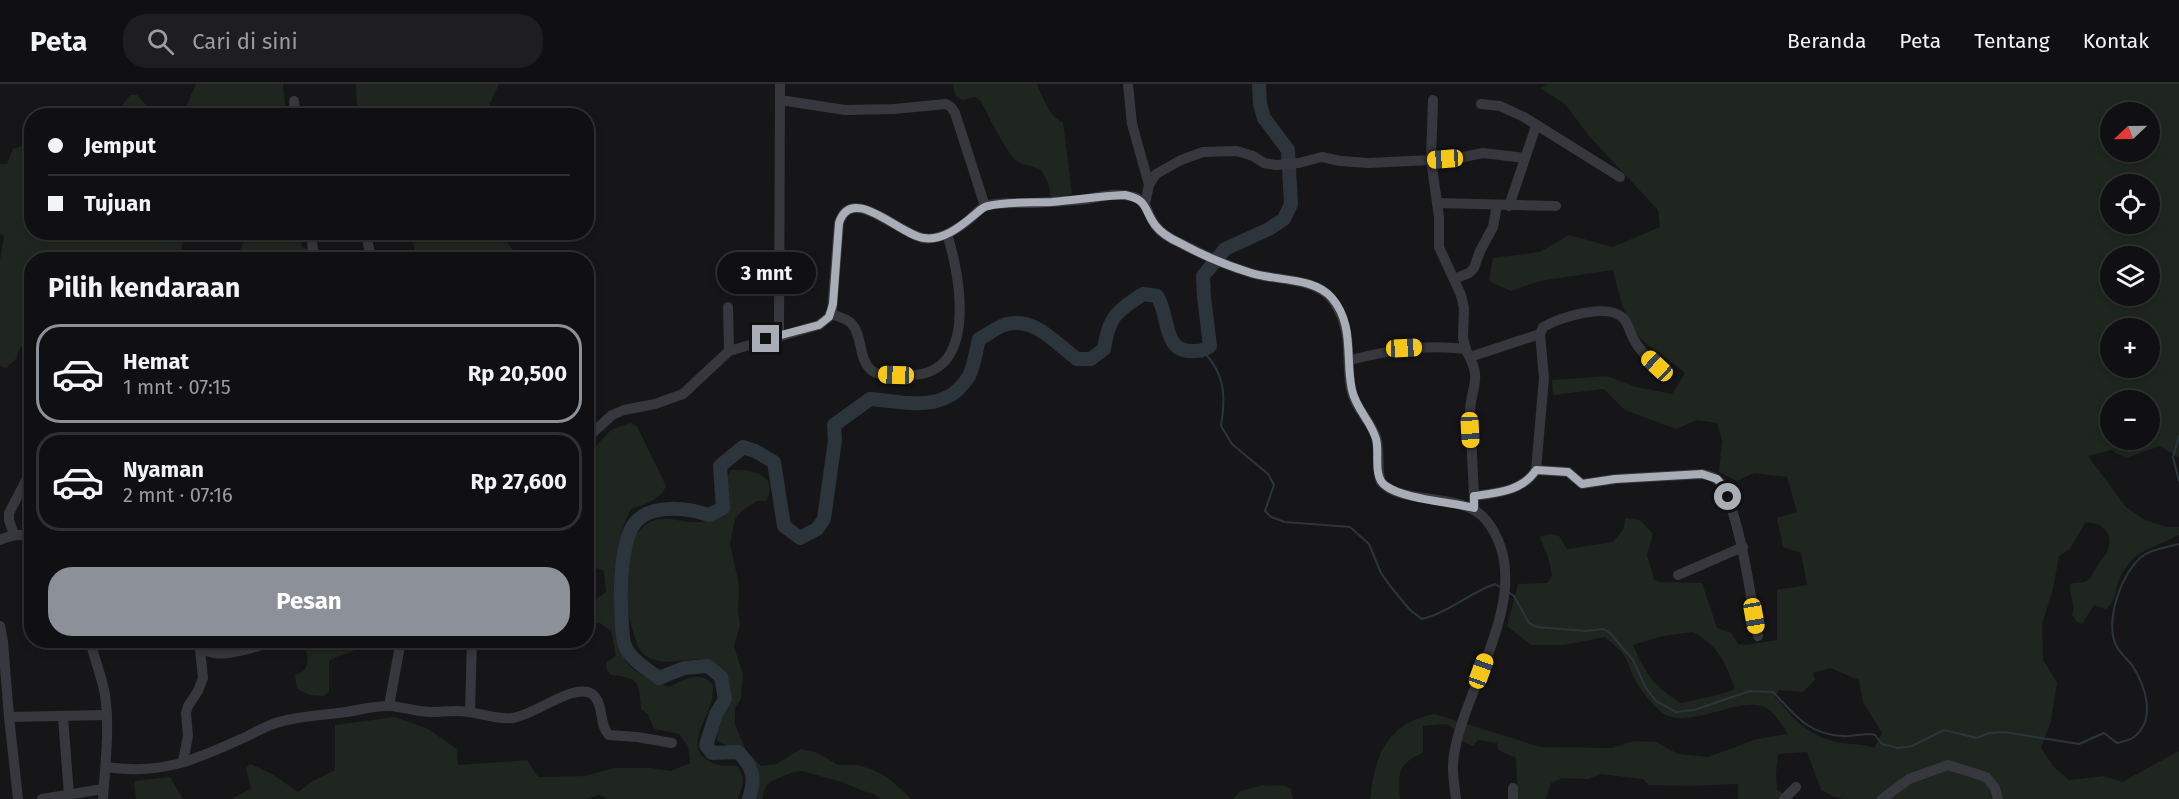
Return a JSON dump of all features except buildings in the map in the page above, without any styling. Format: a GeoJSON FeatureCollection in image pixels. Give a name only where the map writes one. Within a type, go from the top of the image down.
{"type":"FeatureCollection","features":[{"type":"Feature","properties":{"kind":"street"},"geometry":{"type":"LineString","coordinates":[[779,335],[780,84]]}},
{"type":"Feature","properties":{"kind":"street"},"geometry":{"type":"LineString","coordinates":[[1128,84],[1132,124],[1149,185]]}},
{"type":"Feature","properties":{"kind":"street"},"geometry":{"type":"LineString","coordinates":[[780,100],[844,110],[894,109],[936,104],[951,106],[968,149],[985,206]]}},
{"type":"Feature","properties":{"kind":"street"},"geometry":{"type":"LineString","coordinates":[[1433,100],[1431,160],[1437,203],[1439,247],[1464,308],[1463,338],[1477,381],[1470,402],[1474,508]]}},
{"type":"Feature","properties":{"kind":"street"},"geometry":{"type":"LineString","coordinates":[[294,101],[295,108]]}},
{"type":"Feature","properties":{"kind":"street"},"geometry":{"type":"LineString","coordinates":[[1481,104],[1500,106],[1524,117],[1620,177]]}},
{"type":"Feature","properties":{"kind":"street"},"geometry":{"type":"LineString","coordinates":[[1509,206],[1536,126]]}},
{"type":"Feature","properties":{"kind":"street"},"geometry":{"type":"LineString","coordinates":[[1145,204],[1149,185],[1156,174],[1203,152],[1237,151],[1253,156],[1264,163],[1276,165],[1299,163],[1322,157],[1368,163],[1458,158],[1483,153],[1525,158]]}},
{"type":"Feature","properties":{"kind":"street"},"geometry":{"type":"LineString","coordinates":[[594,432],[612,416],[624,410],[655,404],[683,394],[729,351],[826,321],[830,314],[839,223],[841,214],[845,211],[858,207],[865,208],[899,228],[925,238],[947,234],[985,206],[1125,195],[1133,197],[1145,204],[1154,224],[1165,235],[1203,254],[1260,276],[1308,284],[1323,290],[1333,299],[1344,321],[1355,403],[1376,438],[1381,482],[1389,488],[1412,495],[1474,508],[1488,522],[1494,533],[1505,567],[1505,598],[1499,622],[1465,711],[1454,752],[1453,774],[1456,799]]}},
{"type":"Feature","properties":{"kind":"street"},"geometry":{"type":"LineString","coordinates":[[1437,203],[1556,206]]}},
{"type":"Feature","properties":{"kind":"street"},"geometry":{"type":"LineString","coordinates":[[1454,279],[1469,273],[1474,268],[1480,250],[1493,226],[1497,205]]}},
{"type":"Feature","properties":{"kind":"street"},"geometry":{"type":"LineString","coordinates":[[830,314],[852,324],[865,361],[873,371],[881,374],[922,375],[937,367],[953,347],[958,337],[959,326],[957,274],[947,234]]}},
{"type":"Feature","properties":{"kind":"street"},"geometry":{"type":"LineString","coordinates":[[728,307],[729,351]]}},
{"type":"Feature","properties":{"kind":"street"},"geometry":{"type":"LineString","coordinates":[[1474,496],[1513,488],[1531,478],[1536,470],[1544,378],[1540,334],[1543,327],[1581,314],[1613,312],[1625,319],[1637,345],[1657,366]]}},
{"type":"Feature","properties":{"kind":"street"},"geometry":{"type":"LineString","coordinates":[[1350,360],[1404,348],[1443,347],[1468,353],[1540,334]]}},
{"type":"Feature","properties":{"kind":"street"},"geometry":{"type":"LineString","coordinates":[[1536,470],[1568,472],[1582,484],[1615,479],[1702,474],[1717,479],[1725,489],[1743,547],[1758,636]]}},
{"type":"Feature","properties":{"kind":"street"},"geometry":{"type":"LineString","coordinates":[[14,535],[10,526],[9,513],[24,484]]}},
{"type":"Feature","properties":{"kind":"street"},"geometry":{"type":"LineString","coordinates":[[0,540],[24,534]]}},
{"type":"Feature","properties":{"kind":"street"},"geometry":{"type":"LineString","coordinates":[[1678,575],[1743,547]]}},
{"type":"Feature","properties":{"kind":"street"},"geometry":{"type":"LineString","coordinates":[[0,626],[3,642],[4,698],[9,717],[18,799]]}},
{"type":"Feature","properties":{"kind":"street"},"geometry":{"type":"LineString","coordinates":[[42,799],[103,794],[107,714],[92,648]]}},
{"type":"Feature","properties":{"kind":"street"},"geometry":{"type":"LineString","coordinates":[[200,649],[209,654],[219,654],[249,648]]}},
{"type":"Feature","properties":{"kind":"street"},"geometry":{"type":"LineString","coordinates":[[389,706],[400,648]]}},
{"type":"Feature","properties":{"kind":"street"},"geometry":{"type":"LineString","coordinates":[[471,711],[472,648]]}},
{"type":"Feature","properties":{"kind":"street"},"geometry":{"type":"LineString","coordinates":[[183,762],[188,736],[186,713],[203,678],[200,649]]}},
{"type":"Feature","properties":{"kind":"street"},"geometry":{"type":"LineString","coordinates":[[106,767],[144,771],[165,768],[282,721],[389,706],[432,712],[471,711],[490,717],[512,718],[526,715],[567,694],[584,692],[595,698],[601,711],[603,726],[609,735],[672,743]]}},
{"type":"Feature","properties":{"kind":"street"},"geometry":{"type":"LineString","coordinates":[[9,717],[107,714]]}},
{"type":"Feature","properties":{"kind":"street"},"geometry":{"type":"LineString","coordinates":[[63,717],[69,795]]}},
{"type":"Feature","properties":{"kind":"street"},"geometry":{"type":"LineString","coordinates":[[1882,799],[1909,779],[1948,765],[1986,777],[1995,788],[1998,799]]}},
{"type":"Feature","properties":{"kind":"street"},"geometry":{"type":"LineString","coordinates":[[1784,799],[1796,787]]}},
{"type":"Feature","properties":{"kind":"shaded area"},"geometry":{"type":"Polygon","coordinates":[[[196,84],[283,84],[285,108],[224,108],[219,106],[218,108],[187,108],[196,84]]]}},
{"type":"Feature","properties":{"kind":"shaded area"},"geometry":{"type":"Polygon","coordinates":[[[356,84],[499,84],[488,108],[357,107],[356,84]]]}},
{"type":"Feature","properties":{"kind":"shaded area"},"geometry":{"type":"Polygon","coordinates":[[[953,84],[1037,84],[1050,111],[1063,122],[1072,194],[1058,199],[1051,198],[1048,182],[1041,170],[1014,159],[981,101],[975,97],[962,100],[955,95],[953,84]]]}},
{"type":"Feature","properties":{"kind":"shaded area"},"geometry":{"type":"Polygon","coordinates":[[[1549,84],[2179,84],[2179,458],[2160,446],[2160,390],[2100,390],[2100,450],[2111,450],[2088,456],[2126,507],[2145,520],[2166,527],[2179,527],[2179,535],[2138,554],[2122,575],[2109,606],[2106,609],[2094,605],[2082,624],[2072,615],[2070,584],[2084,582],[2091,577],[2107,551],[2109,537],[2100,526],[2085,523],[2070,549],[2059,556],[2053,589],[2042,624],[2043,659],[2057,683],[2051,721],[2041,748],[2053,766],[2069,780],[2104,776],[2122,782],[2179,751],[2179,799],[1845,799],[1821,790],[1807,752],[1778,754],[1777,790],[1794,799],[1738,799],[1738,784],[1649,785],[1643,779],[1600,774],[1588,779],[1562,778],[1551,783],[1546,799],[1518,799],[1516,758],[1498,750],[1497,743],[1478,740],[1473,746],[1460,740],[1454,729],[1447,724],[1423,726],[1423,753],[1408,761],[1401,770],[1400,799],[1370,799],[1376,768],[1386,743],[1405,725],[1435,714],[1540,747],[1612,748],[1633,741],[1656,742],[1678,754],[1708,757],[1757,739],[1788,734],[1771,712],[1764,707],[1754,705],[1692,717],[1668,716],[1658,710],[1640,688],[1624,656],[1605,637],[1564,645],[1531,645],[1507,626],[1518,584],[1547,583],[1552,576],[1549,560],[1540,537],[1550,534],[1559,536],[1567,549],[1613,542],[1624,528],[1625,518],[1640,520],[1653,534],[1647,555],[1654,579],[1658,582],[1702,583],[1717,628],[1731,633],[1738,644],[1746,645],[1777,640],[1777,590],[1807,585],[1801,553],[1783,547],[1777,518],[1797,512],[1787,477],[1754,473],[1737,481],[1719,472],[1722,440],[1717,423],[1697,420],[1676,429],[1625,410],[1604,389],[1553,395],[1552,380],[1607,376],[1636,387],[1672,394],[1685,373],[1650,347],[1634,331],[1623,305],[1613,270],[1540,281],[1511,291],[1489,281],[1493,258],[1540,252],[1569,235],[1613,247],[1660,227],[1658,210],[1589,136],[1565,104],[1540,88],[1549,84]],[[1693,632],[1662,636],[1633,645],[1651,678],[1663,691],[1681,703],[1735,689],[1720,656],[1702,637],[1693,632]],[[1830,668],[1813,673],[1815,680],[1803,692],[1779,690],[1775,697],[1795,719],[1817,735],[1836,742],[1874,748],[1882,733],[1863,702],[1859,680],[1830,668]]]}},
{"type":"Feature","properties":{"kind":"shaded area"},"geometry":{"type":"Polygon","coordinates":[[[130,95],[137,95],[148,108],[122,108],[130,95]]]}},
{"type":"Feature","properties":{"kind":"shaded area"},"geometry":{"type":"Polygon","coordinates":[[[24,145],[24,240],[184,240],[182,252],[24,252],[24,345],[18,352],[17,358],[6,368],[0,366],[0,260],[4,235],[0,234],[0,164],[7,164],[13,149],[24,145]]]}},
{"type":"Feature","properties":{"kind":"shaded area"},"geometry":{"type":"Polygon","coordinates":[[[245,240],[301,240],[301,246],[313,252],[239,252],[245,240]]]}},
{"type":"Feature","properties":{"kind":"shaded area"},"geometry":{"type":"Polygon","coordinates":[[[411,240],[506,240],[514,252],[416,252],[411,240]]]}},
{"type":"Feature","properties":{"kind":"shaded area"},"geometry":{"type":"Polygon","coordinates":[[[630,423],[637,426],[666,486],[656,498],[631,509],[624,526],[616,559],[614,590],[620,647],[630,666],[640,674],[669,687],[692,677],[703,678],[713,685],[712,699],[698,736],[698,744],[700,752],[706,759],[720,766],[737,766],[743,778],[738,799],[607,799],[600,795],[585,799],[231,799],[251,789],[246,768],[250,764],[272,774],[298,792],[335,770],[335,725],[395,717],[428,729],[457,749],[458,765],[527,760],[538,777],[585,776],[614,768],[651,768],[671,771],[690,763],[688,746],[679,734],[654,729],[648,715],[641,709],[640,693],[636,683],[628,678],[611,675],[607,670],[606,662],[616,656],[611,631],[594,622],[594,600],[606,592],[604,571],[594,567],[594,444],[597,445],[611,430],[630,423]]]}},
{"type":"Feature","properties":{"kind":"shaded area"},"geometry":{"type":"Polygon","coordinates":[[[2111,450],[2149,450],[2126,458],[2111,450]]]}},
{"type":"Feature","properties":{"kind":"shaded area"},"geometry":{"type":"Polygon","coordinates":[[[732,470],[762,475],[769,485],[766,501],[757,501],[743,510],[735,519],[730,544],[739,595],[740,625],[734,646],[743,675],[741,699],[735,708],[735,725],[746,750],[761,766],[776,764],[801,749],[818,753],[838,765],[857,765],[871,769],[887,777],[912,799],[881,799],[842,782],[802,771],[771,781],[766,786],[762,799],[757,799],[758,778],[755,769],[743,755],[717,741],[728,686],[723,671],[706,661],[659,661],[650,658],[640,649],[629,617],[625,592],[626,565],[633,541],[639,531],[649,522],[671,519],[693,522],[717,517],[729,506],[727,482],[732,470]]]}},
{"type":"Feature","properties":{"kind":"shaded area"},"geometry":{"type":"Polygon","coordinates":[[[305,648],[356,648],[329,661],[329,691],[324,696],[310,695],[297,689],[295,675],[305,670],[307,666],[305,648]]]}},
{"type":"Feature","properties":{"kind":"shaded area"},"geometry":{"type":"Polygon","coordinates":[[[170,777],[183,799],[136,799],[134,781],[170,777]]]}},
{"type":"Feature","properties":{"kind":"shaded area"},"geometry":{"type":"Polygon","coordinates":[[[1263,785],[1285,786],[1291,789],[1293,799],[1232,799],[1241,791],[1263,785]]]}},
{"type":"Feature","properties":{"kind":"waterway"},"geometry":{"type":"LineString","coordinates":[[749,799],[753,779],[750,768],[743,757],[738,752],[712,753],[706,745],[716,714],[725,699],[721,677],[708,666],[684,668],[659,678],[627,651],[622,626],[622,574],[627,540],[635,523],[650,512],[660,510],[691,510],[709,515],[723,508],[720,466],[743,447],[774,462],[784,526],[800,538],[817,529],[824,519],[835,440],[834,425],[870,399],[925,403],[949,396],[960,388],[969,376],[979,339],[1004,325],[1015,323],[1034,327],[1044,332],[1077,359],[1091,359],[1104,349],[1108,329],[1115,316],[1143,294],[1157,296],[1171,339],[1176,346],[1182,350],[1192,351],[1210,346],[1203,276],[1225,249],[1269,229],[1284,219],[1291,204],[1288,150],[1264,118],[1260,104],[1259,84]]}},
{"type":"Feature","properties":{"kind":"waterway"},"geometry":{"type":"LineString","coordinates":[[1203,351],[1220,377],[1223,395],[1221,426],[1232,444],[1268,474],[1274,485],[1265,511],[1271,517],[1285,522],[1350,527],[1369,544],[1381,573],[1391,587],[1410,610],[1422,619],[1441,612],[1485,588],[1495,584],[1500,587]]}},
{"type":"Feature","properties":{"kind":"waterway"},"geometry":{"type":"LineString","coordinates":[[2179,436],[2173,457],[2179,481]]}},
{"type":"Feature","properties":{"kind":"waterway"},"geometry":{"type":"LineString","coordinates":[[1508,592],[1514,596],[1529,623],[1537,627],[1586,631],[1603,629],[1610,633],[1633,660],[1646,688],[1656,701],[1676,712],[1694,710],[1750,691],[1773,692],[1803,722],[1820,732],[1842,736],[1875,735],[1882,744],[1898,748],[1912,746],[1944,730],[1977,738],[1989,733],[2004,732],[2079,744],[2104,733],[2117,743],[2134,737],[2141,730],[2147,712],[2147,702],[2141,682],[2132,665],[2117,647],[2113,637],[2112,625],[2117,598],[2129,572],[2144,555],[2179,544]]}},
{"type":"Feature","properties":{"kind":"route"},"geometry":{"type":"LineString","coordinates":[[766,339],[819,325],[829,317],[833,304],[839,223],[841,214],[850,208],[865,208],[913,235],[925,238],[947,234],[985,206],[1125,195],[1141,200],[1158,229],[1180,243],[1250,273],[1308,284],[1323,290],[1333,299],[1344,321],[1350,348],[1350,376],[1355,403],[1376,438],[1379,477],[1384,486],[1412,495],[1474,508],[1474,496],[1497,493],[1525,483],[1536,470],[1568,472],[1578,483],[1582,484],[1615,479],[1702,474],[1717,479],[1728,497]]}}]}
